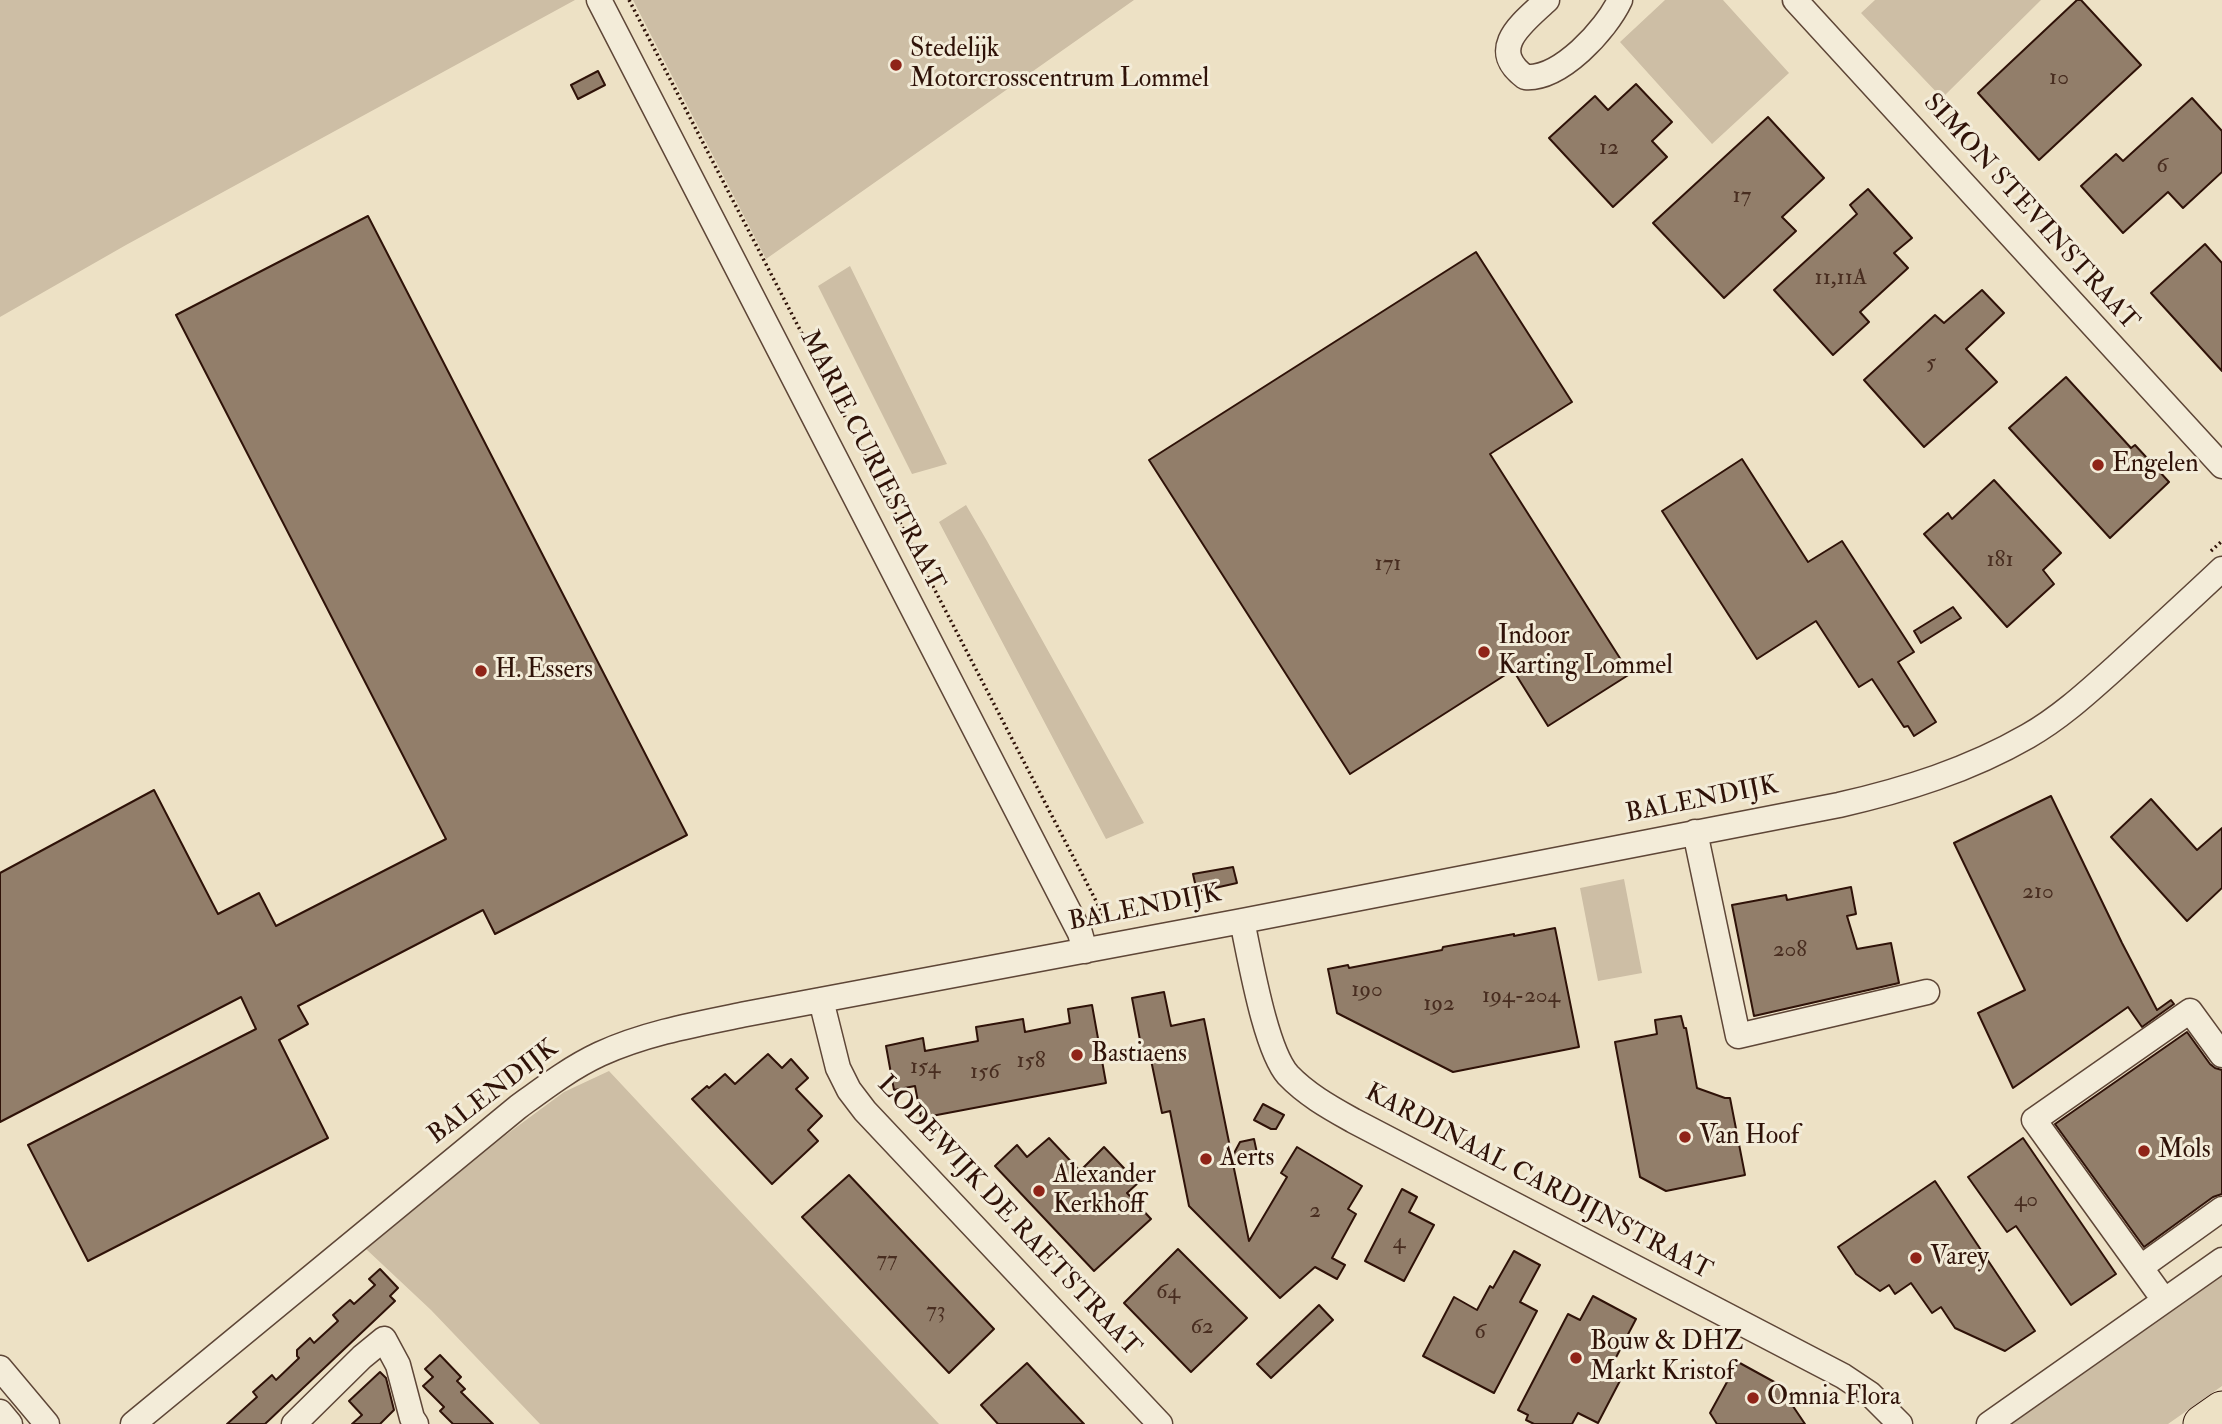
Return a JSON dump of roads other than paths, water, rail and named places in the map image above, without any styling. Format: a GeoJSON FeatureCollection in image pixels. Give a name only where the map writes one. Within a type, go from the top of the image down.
{"type":"FeatureCollection","features":[{"type":"Feature","properties":{"kind":"highway"},"geometry":{"type":"LineString","coordinates":[[2202,1424],[2222,1410]]}},
{"type":"Feature","properties":{"kind":"street","name":"MARIE CURIESTRAAT"},"geometry":{"type":"LineString","coordinates":[[599,0],[1006,788],[1080,933],[1085,951]]}},
{"type":"Feature","properties":{"kind":"street"},"geometry":{"type":"LineString","coordinates":[[1547,0],[1519,26],[1509,40],[1508,53],[1511,63],[1525,77],[1535,78],[1546,74],[1568,61],[1605,25],[1620,0]]}},
{"type":"Feature","properties":{"kind":"street","name":"SIMON STEVINSTRAAT"},"geometry":{"type":"LineString","coordinates":[[1795,0],[2222,466]]}},
{"type":"Feature","properties":{"kind":"street","name":"BALENDIJK"},"geometry":{"type":"LineString","coordinates":[[133,1424],[518,1107],[574,1068],[600,1054],[666,1031],[1879,796],[1989,758],[2031,735],[2076,703],[2213,563]]}},
{"type":"Feature","properties":{"kind":"street"},"geometry":{"type":"LineString","coordinates":[[1695,832],[1738,1036],[1927,992]]}},
{"type":"Feature","properties":{"kind":"street","name":"KARDINAAL CARDIJNSTRAAT"},"geometry":{"type":"LineString","coordinates":[[1242,921],[1254,978],[1275,1051],[1287,1073],[1306,1091],[1354,1121],[1843,1376],[1870,1394],[1900,1424]]}},
{"type":"Feature","properties":{"kind":"street","name":"LODEWIJK DE RAETSTRAAT"},"geometry":{"type":"LineString","coordinates":[[821,1000],[838,1069],[849,1090],[865,1111],[1160,1424]]}},
{"type":"Feature","properties":{"kind":"street"},"geometry":{"type":"LineString","coordinates":[[2164,1300],[2034,1120],[2190,1011],[2222,1055]]}},
{"type":"Feature","properties":{"kind":"street"},"geometry":{"type":"LineString","coordinates":[[2141,1267],[2222,1209]]}},
{"type":"Feature","properties":{"kind":"street"},"geometry":{"type":"LineString","coordinates":[[1989,1424],[2222,1260]]}},
{"type":"Feature","properties":{"kind":"street"},"geometry":{"type":"LineString","coordinates":[[294,1424],[384,1339],[398,1365],[416,1424]]}},
{"type":"Feature","properties":{"kind":"street"},"geometry":{"type":"LineString","coordinates":[[0,1368],[47,1424]]}},
{"type":"Feature","properties":{"kind":"street"},"geometry":{"type":"LineString","coordinates":[[0,1412],[10,1424]]}},
{"type":"Feature","properties":{"kind":"place","name":"Stedelijk Motorcrosscentrum Lommel"},"geometry":{"type":"Point","coordinates":[896,65]}},
{"type":"Feature","properties":{"kind":"place","name":"Engelen"},"geometry":{"type":"Point","coordinates":[2098,465]}},
{"type":"Feature","properties":{"kind":"place","name":"Indoor Karting Lommel"},"geometry":{"type":"Point","coordinates":[1484,652]}},
{"type":"Feature","properties":{"kind":"place","name":"H. Essers"},"geometry":{"type":"Point","coordinates":[481,671]}},
{"type":"Feature","properties":{"kind":"place","name":"Bastiaens"},"geometry":{"type":"Point","coordinates":[1077,1055]}},
{"type":"Feature","properties":{"kind":"place","name":"Van Hoof"},"geometry":{"type":"Point","coordinates":[1685,1137]}},
{"type":"Feature","properties":{"kind":"place","name":"Mols"},"geometry":{"type":"Point","coordinates":[2144,1151]}},
{"type":"Feature","properties":{"kind":"place","name":"Aerts"},"geometry":{"type":"Point","coordinates":[1206,1159]}},
{"type":"Feature","properties":{"kind":"place","name":"Alexander Kerkhoff"},"geometry":{"type":"Point","coordinates":[1039,1191]}},
{"type":"Feature","properties":{"kind":"place","name":"Varey"},"geometry":{"type":"Point","coordinates":[1916,1258]}},
{"type":"Feature","properties":{"kind":"place","name":"Bouw & DHZ Markt Kristof"},"geometry":{"type":"Point","coordinates":[1576,1358]}},
{"type":"Feature","properties":{"kind":"place","name":"Omnia Flora"},"geometry":{"type":"Point","coordinates":[1753,1398]}}]}
